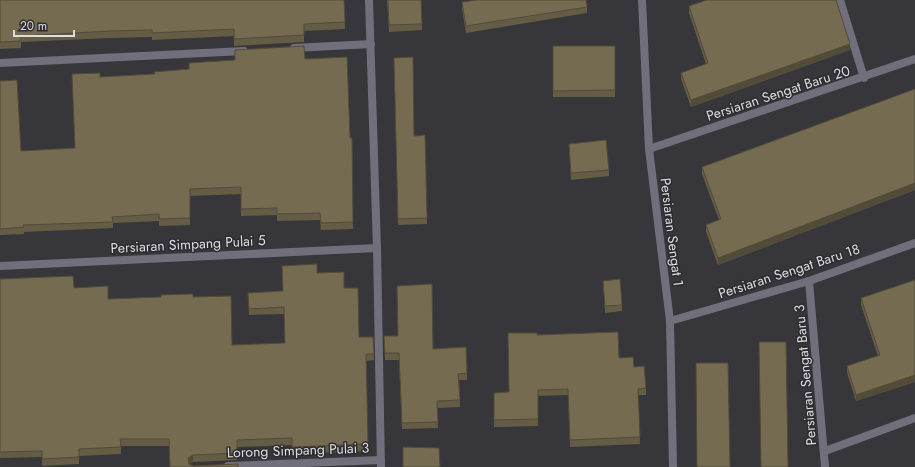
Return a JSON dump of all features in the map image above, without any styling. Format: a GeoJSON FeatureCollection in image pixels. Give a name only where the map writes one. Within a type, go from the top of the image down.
{"type":"FeatureCollection","features":[{"type":"Feature","properties":{"kind":"street"},"geometry":{"type":"LineString","coordinates":[[369,0],[377,248],[381,463]]}},
{"type":"Feature","properties":{"kind":"street","name":"Persiaran Sengat 1"},"geometry":{"type":"LineString","coordinates":[[642,0],[649,149],[670,321],[673,467]]}},
{"type":"Feature","properties":{"kind":"street"},"geometry":{"type":"LineString","coordinates":[[840,0],[864,78]]}},
{"type":"Feature","properties":{"kind":"street"},"geometry":{"type":"LineString","coordinates":[[284,49],[371,44]]}},
{"type":"Feature","properties":{"kind":"street"},"geometry":{"type":"LineString","coordinates":[[0,63],[252,50]]}},
{"type":"Feature","properties":{"kind":"street","name":"Persiaran Sengat Baru 20"},"geometry":{"type":"LineString","coordinates":[[649,149],[864,78],[915,59]]}},
{"type":"Feature","properties":{"kind":"street","name":"Persiaran Sengat Baru 18"},"geometry":{"type":"LineString","coordinates":[[670,321],[809,281],[915,243]]}},
{"type":"Feature","properties":{"kind":"street","name":"Persiaran Simpang Pulai 5"},"geometry":{"type":"LineString","coordinates":[[0,266],[377,248]]}},
{"type":"Feature","properties":{"kind":"street","name":"Persiaran Sengat Baru 3"},"geometry":{"type":"LineString","coordinates":[[809,281],[825,451],[825,467]]}},
{"type":"Feature","properties":{"kind":"street"},"geometry":{"type":"LineString","coordinates":[[825,451],[915,418]]}},
{"type":"Feature","properties":{"kind":"street","name":"Lorong Simpang Pulai 3"},"geometry":{"type":"LineString","coordinates":[[216,466],[381,463]]}},
{"type":"Feature","properties":{"kind":"building"},"geometry":{"type":"Polygon","coordinates":[[[0,0],[344,0],[345,22],[304,24],[304,35],[234,39],[234,29],[152,33],[152,30],[21,36],[21,41],[0,42],[0,0]]]}},
{"type":"Feature","properties":{"kind":"building"},"geometry":{"type":"Polygon","coordinates":[[[388,0],[421,0],[422,24],[389,25],[388,0]]]}},
{"type":"Feature","properties":{"kind":"building"},"geometry":{"type":"Polygon","coordinates":[[[477,0],[586,0],[587,7],[466,26],[462,2],[477,0]]]}},
{"type":"Feature","properties":{"kind":"building"},"geometry":{"type":"Polygon","coordinates":[[[707,0],[836,0],[850,44],[691,100],[681,73],[708,63],[689,6],[707,0]]]}},
{"type":"Feature","properties":{"kind":"building"},"geometry":{"type":"Polygon","coordinates":[[[304,46],[305,59],[347,57],[350,138],[352,138],[353,222],[321,223],[320,213],[277,214],[277,208],[241,209],[241,187],[190,189],[190,218],[159,219],[159,214],[112,217],[113,222],[23,225],[24,227],[0,229],[0,81],[17,80],[21,151],[75,148],[72,74],[100,73],[100,77],[155,74],[154,72],[189,69],[189,63],[235,60],[235,50],[304,46]]]}},
{"type":"Feature","properties":{"kind":"building"},"geometry":{"type":"Polygon","coordinates":[[[553,46],[615,46],[615,90],[553,91],[553,46]]]}},
{"type":"Feature","properties":{"kind":"building"},"geometry":{"type":"Polygon","coordinates":[[[413,57],[414,136],[425,135],[427,218],[398,219],[394,58],[413,57]]]}},
{"type":"Feature","properties":{"kind":"building"},"geometry":{"type":"Polygon","coordinates":[[[915,89],[915,183],[718,258],[706,225],[721,219],[702,167],[915,89]]]}},
{"type":"Feature","properties":{"kind":"building"},"geometry":{"type":"Polygon","coordinates":[[[606,140],[609,170],[571,173],[569,144],[606,140]]]}},
{"type":"Feature","properties":{"kind":"building"},"geometry":{"type":"Polygon","coordinates":[[[317,264],[317,273],[344,272],[344,288],[358,288],[359,337],[373,337],[374,354],[366,354],[368,444],[292,447],[292,438],[237,440],[237,453],[193,455],[188,458],[189,464],[193,466],[238,464],[238,467],[170,467],[169,439],[120,439],[121,447],[79,449],[79,457],[42,459],[42,451],[0,452],[0,279],[73,276],[74,288],[108,286],[108,299],[193,294],[193,297],[231,296],[232,345],[285,343],[284,307],[249,309],[248,293],[283,291],[282,266],[317,264]]]}},
{"type":"Feature","properties":{"kind":"building"},"geometry":{"type":"Polygon","coordinates":[[[620,279],[622,305],[605,306],[603,281],[620,279]]]}},
{"type":"Feature","properties":{"kind":"building"},"geometry":{"type":"Polygon","coordinates":[[[915,280],[915,375],[856,395],[847,366],[880,355],[861,298],[915,280]]]}},
{"type":"Feature","properties":{"kind":"building"},"geometry":{"type":"Polygon","coordinates":[[[432,284],[433,349],[466,347],[467,373],[458,374],[460,400],[437,401],[438,422],[402,423],[399,353],[385,353],[384,336],[398,336],[397,286],[432,284]]]}},
{"type":"Feature","properties":{"kind":"building"},"geometry":{"type":"Polygon","coordinates":[[[618,332],[619,358],[633,357],[634,367],[644,366],[646,388],[638,389],[640,437],[570,440],[568,389],[538,390],[538,419],[494,420],[494,393],[509,392],[508,333],[537,333],[537,335],[618,332]]]}},
{"type":"Feature","properties":{"kind":"building"},"geometry":{"type":"Polygon","coordinates":[[[759,342],[786,342],[788,467],[761,467],[759,342]]]}},
{"type":"Feature","properties":{"kind":"building"},"geometry":{"type":"Polygon","coordinates":[[[696,363],[728,363],[730,467],[697,467],[696,363]]]}},
{"type":"Feature","properties":{"kind":"building"},"geometry":{"type":"Polygon","coordinates":[[[403,447],[439,448],[440,467],[403,467],[403,447]]]}}]}
